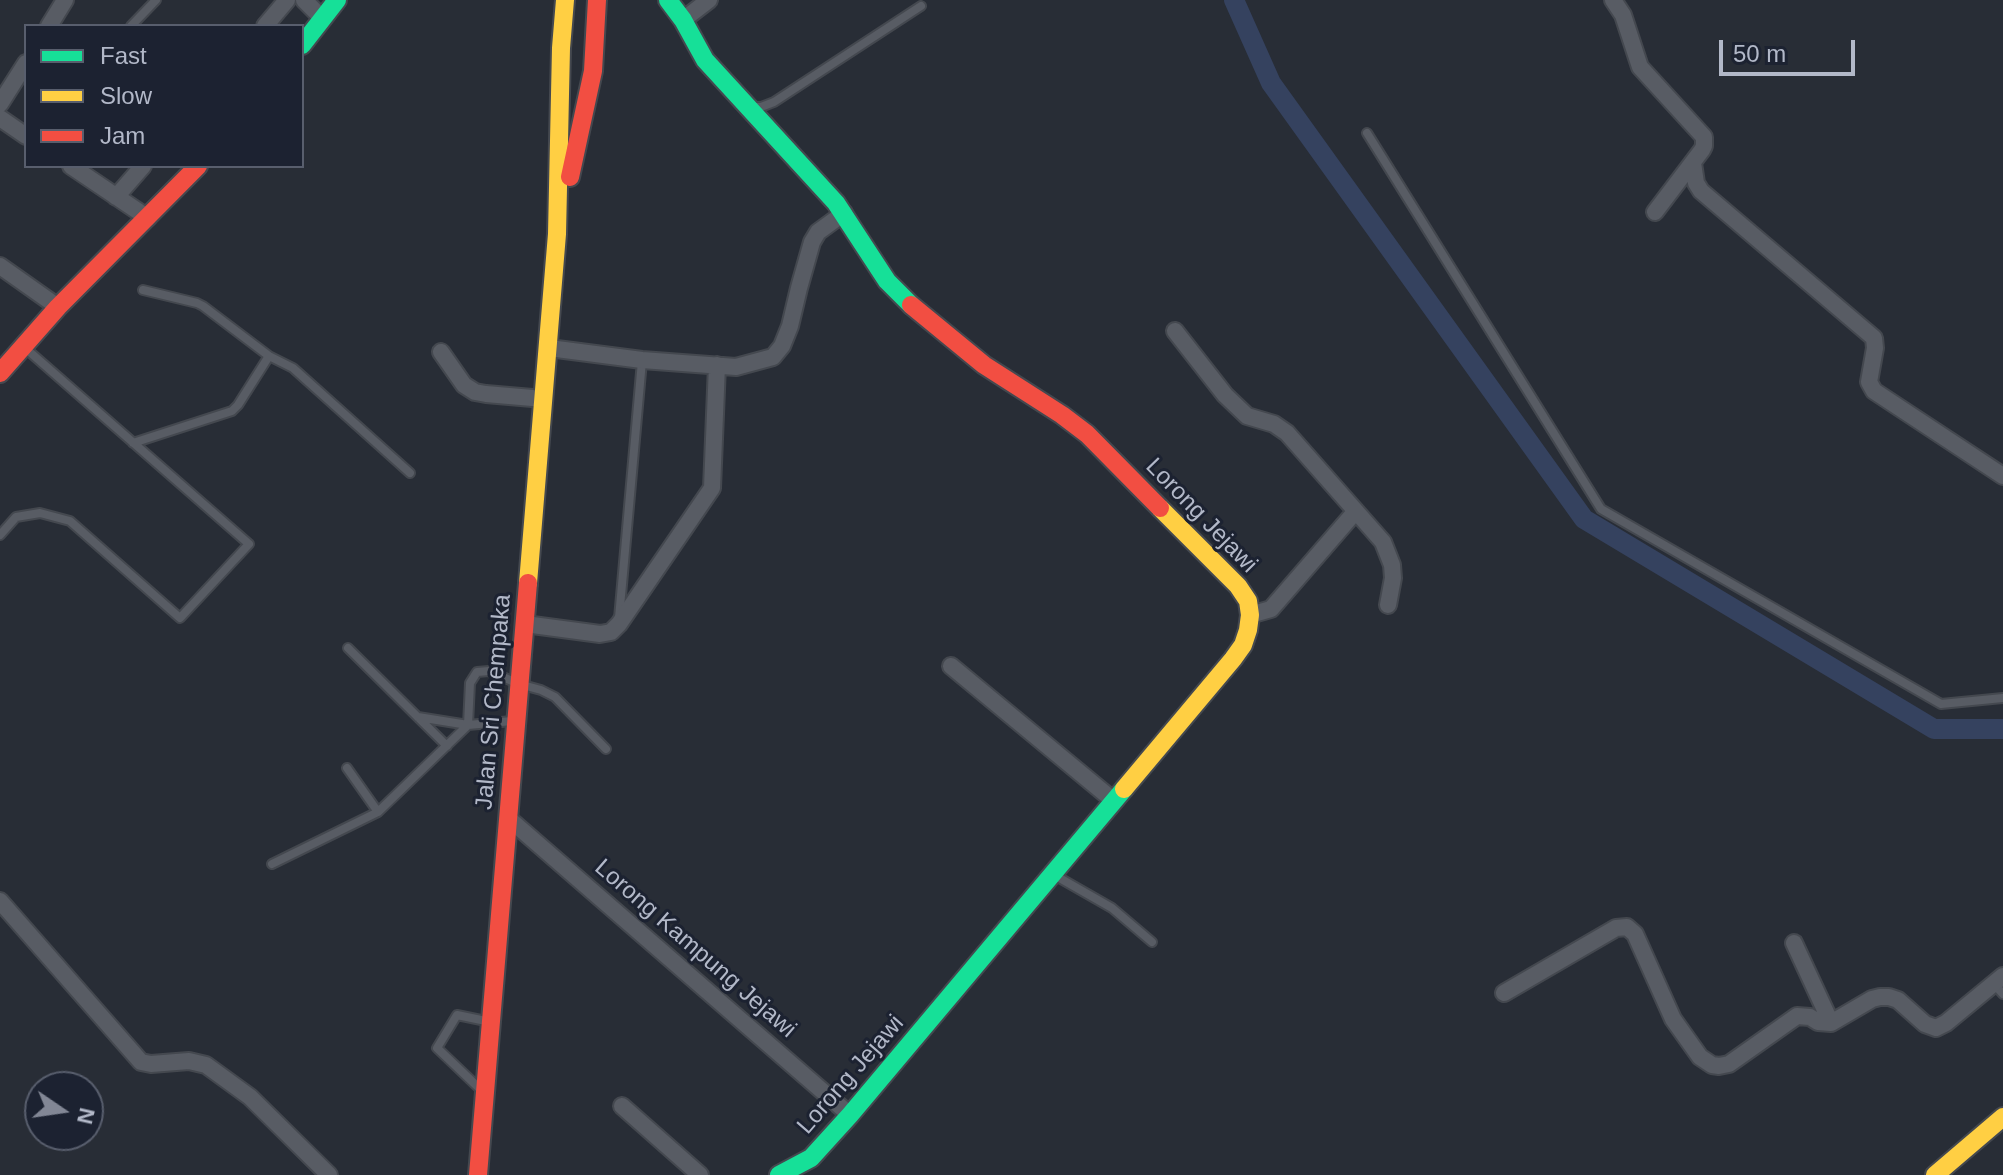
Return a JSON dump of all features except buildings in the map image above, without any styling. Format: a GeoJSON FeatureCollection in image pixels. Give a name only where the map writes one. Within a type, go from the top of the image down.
{"type":"FeatureCollection","features":[{"type":"Feature","properties":{"kind":"street"},"geometry":{"type":"LineString","coordinates":[[50,24],[65,0]]}},
{"type":"Feature","properties":{"kind":"street"},"geometry":{"type":"LineString","coordinates":[[267,24],[287,0]]}},
{"type":"Feature","properties":{"kind":"street"},"geometry":{"type":"LineString","coordinates":[[304,0],[323,19]]}},
{"type":"Feature","properties":{"kind":"street"},"geometry":{"type":"LineString","coordinates":[[304,43],[337,0]]}},
{"type":"Feature","properties":{"kind":"street"},"geometry":{"type":"LineString","coordinates":[[557,234],[565,0]]}},
{"type":"Feature","properties":{"kind":"street"},"geometry":{"type":"LineString","coordinates":[[557,234],[593,71],[597,0]]}},
{"type":"Feature","properties":{"kind":"street","name":"Lorong Jejawi"},"geometry":{"type":"LineString","coordinates":[[668,0],[705,60],[844,213],[887,281],[909,304],[984,365],[1087,434],[1238,586],[1248,601],[1250,615],[1243,645],[1233,659],[850,1115],[811,1158],[779,1175]]}},
{"type":"Feature","properties":{"kind":"street"},"geometry":{"type":"LineString","coordinates":[[683,20],[709,0]]}},
{"type":"Feature","properties":{"kind":"street"},"geometry":{"type":"LineString","coordinates":[[1613,0],[1623,15],[1640,67],[1704,137],[1704,146],[1693,163],[1655,212]]}},
{"type":"Feature","properties":{"kind":"street"},"geometry":{"type":"LineString","coordinates":[[0,104],[24,66]]}},
{"type":"Feature","properties":{"kind":"street"},"geometry":{"type":"LineString","coordinates":[[0,118],[24,135]]}},
{"type":"Feature","properties":{"kind":"street"},"geometry":{"type":"LineString","coordinates":[[1693,163],[1696,183],[1701,191],[1874,338],[1869,382],[1874,391],[2003,476]]}},
{"type":"Feature","properties":{"kind":"street"},"geometry":{"type":"LineString","coordinates":[[74,168],[148,218]]}},
{"type":"Feature","properties":{"kind":"street"},"geometry":{"type":"LineString","coordinates":[[116,197],[141,168]]}},
{"type":"Feature","properties":{"kind":"street"},"geometry":{"type":"LineString","coordinates":[[0,373],[58,307],[196,168]]}},
{"type":"Feature","properties":{"kind":"street"},"geometry":{"type":"LineString","coordinates":[[549,348],[642,360],[738,367],[773,357],[782,346],[790,326],[812,242],[818,232],[844,213]]}},
{"type":"Feature","properties":{"kind":"street","name":"Jalan Sri Chempaka"},"geometry":{"type":"LineString","coordinates":[[478,1175],[557,234]]}},
{"type":"Feature","properties":{"kind":"street"},"geometry":{"type":"LineString","coordinates":[[0,266],[58,307]]}},
{"type":"Feature","properties":{"kind":"street"},"geometry":{"type":"LineString","coordinates":[[1175,331],[1225,395],[1247,416],[1274,424],[1287,433],[1383,542],[1392,565],[1388,605]]}},
{"type":"Feature","properties":{"kind":"street"},"geometry":{"type":"LineString","coordinates":[[441,352],[464,385],[475,392],[544,399]]}},
{"type":"Feature","properties":{"kind":"street"},"geometry":{"type":"LineString","coordinates":[[525,624],[600,634],[611,632],[619,624],[712,488],[717,365]]}},
{"type":"Feature","properties":{"kind":"street"},"geometry":{"type":"LineString","coordinates":[[1250,615],[1271,609],[1355,512]]}},
{"type":"Feature","properties":{"kind":"street"},"geometry":{"type":"LineString","coordinates":[[951,666],[1114,801]]}},
{"type":"Feature","properties":{"kind":"street","name":"Lorong Kampung Jejawi"},"geometry":{"type":"LineString","coordinates":[[508,818],[850,1115]]}},
{"type":"Feature","properties":{"kind":"street"},"geometry":{"type":"LineString","coordinates":[[0,901],[141,1062],[189,1061],[206,1065],[250,1097],[329,1175]]}},
{"type":"Feature","properties":{"kind":"street"},"geometry":{"type":"LineString","coordinates":[[1504,993],[1621,926],[1632,929],[1673,1019],[1703,1061],[1719,1066],[1729,1064],[1797,1016],[1831,1023],[1872,999],[1889,997],[1898,1000],[1925,1024],[1936,1028],[2000,984]]}},
{"type":"Feature","properties":{"kind":"street"},"geometry":{"type":"LineString","coordinates":[[1794,943],[1831,1023]]}},
{"type":"Feature","properties":{"kind":"street"},"geometry":{"type":"LineString","coordinates":[[622,1106],[700,1175]]}},
{"type":"Feature","properties":{"kind":"street"},"geometry":{"type":"LineString","coordinates":[[1935,1175],[2003,1117]]}},
{"type":"Feature","properties":{"kind":"lane"},"geometry":{"type":"LineString","coordinates":[[133,24],[156,0]]}},
{"type":"Feature","properties":{"kind":"lane"},"geometry":{"type":"LineString","coordinates":[[748,107],[761,107],[774,102],[921,6]]}},
{"type":"Feature","properties":{"kind":"lane"},"geometry":{"type":"LineString","coordinates":[[1367,133],[1601,509],[1941,704],[2003,698]]}},
{"type":"Feature","properties":{"kind":"lane"},"geometry":{"type":"LineString","coordinates":[[143,290],[200,304],[269,356],[293,368],[410,473]]}},
{"type":"Feature","properties":{"kind":"lane"},"geometry":{"type":"LineString","coordinates":[[0,535],[16,517],[40,513],[70,521],[180,618],[249,544],[23,347]]}},
{"type":"Feature","properties":{"kind":"lane"},"geometry":{"type":"LineString","coordinates":[[133,443],[232,411],[269,356]]}},
{"type":"Feature","properties":{"kind":"lane"},"geometry":{"type":"LineString","coordinates":[[619,624],[642,360]]}},
{"type":"Feature","properties":{"kind":"lane"},"geometry":{"type":"LineString","coordinates":[[348,648],[447,746]]}},
{"type":"Feature","properties":{"kind":"lane"},"geometry":{"type":"LineString","coordinates":[[272,864],[378,812],[468,725],[470,683],[477,672],[489,671],[555,697],[606,749]]}},
{"type":"Feature","properties":{"kind":"lane"},"geometry":{"type":"LineString","coordinates":[[418,717],[468,725],[517,720]]}},
{"type":"Feature","properties":{"kind":"lane"},"geometry":{"type":"LineString","coordinates":[[347,768],[378,812]]}},
{"type":"Feature","properties":{"kind":"lane"},"geometry":{"type":"LineString","coordinates":[[1052,874],[1112,908],[1152,942]]}},
{"type":"Feature","properties":{"kind":"lane"},"geometry":{"type":"LineString","coordinates":[[485,1094],[437,1048],[457,1015],[491,1022]]}},
{"type":"Feature","properties":{"kind":"waterway"},"geometry":{"type":"LineString","coordinates":[[1234,0],[1271,83],[1584,519],[1934,729],[2003,729]]}},
{"type":"Feature","properties":{"kind":"traffic: fast"},"geometry":{"type":"LineString","coordinates":[[304,42],[337,0]]}},
{"type":"Feature","properties":{"kind":"traffic: fast"},"geometry":{"type":"LineString","coordinates":[[668,0],[705,60],[836,203],[887,281],[911,305]]}},
{"type":"Feature","properties":{"kind":"traffic: fast"},"geometry":{"type":"LineString","coordinates":[[779,1175],[811,1158],[850,1115],[1124,789]]}},
{"type":"Feature","properties":{"kind":"traffic: slow"},"geometry":{"type":"LineString","coordinates":[[528,583],[557,234],[565,0]]}},
{"type":"Feature","properties":{"kind":"traffic: slow"},"geometry":{"type":"LineString","coordinates":[[1124,789],[1233,659],[1243,645],[1250,615],[1248,601],[1238,586],[1160,508]]}},
{"type":"Feature","properties":{"kind":"traffic: slow"},"geometry":{"type":"LineString","coordinates":[[1935,1175],[2003,1117]]}},
{"type":"Feature","properties":{"kind":"traffic: jam"},"geometry":{"type":"LineString","coordinates":[[570,177],[593,71],[597,0]]}},
{"type":"Feature","properties":{"kind":"traffic: jam"},"geometry":{"type":"LineString","coordinates":[[0,373],[58,307],[196,168]]}},
{"type":"Feature","properties":{"kind":"traffic: jam"},"geometry":{"type":"LineString","coordinates":[[911,305],[984,365],[1087,434],[1160,508]]}},
{"type":"Feature","properties":{"kind":"traffic: jam"},"geometry":{"type":"LineString","coordinates":[[478,1175],[528,583]]}}]}
